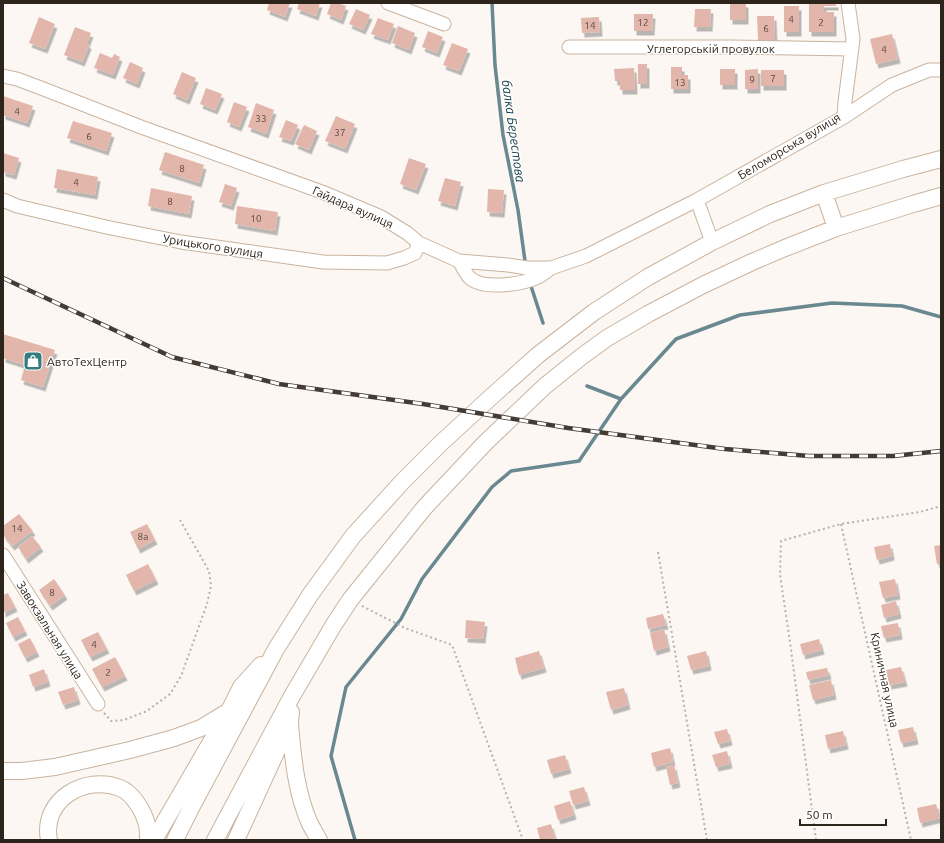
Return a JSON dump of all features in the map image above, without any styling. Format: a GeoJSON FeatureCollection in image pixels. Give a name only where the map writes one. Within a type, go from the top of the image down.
{"type":"FeatureCollection","features":[{"type":"Feature","properties":{"kind":"main road"},"geometry":{"type":"LineString","coordinates":[[176,840],[192,806],[276,649],[310,595],[353,536],[441,442],[538,355],[594,312],[648,277],[712,242],[770,214],[824,193],[941,159]]}},
{"type":"Feature","properties":{"kind":"main road"},"geometry":{"type":"LineString","coordinates":[[824,193],[836,228]]}},
{"type":"Feature","properties":{"kind":"main road"},"geometry":{"type":"LineString","coordinates":[[215,840],[292,696],[350,600],[424,508],[486,442],[545,386],[581,356],[607,338],[703,285],[784,248],[836,228],[941,196]]}},
{"type":"Feature","properties":{"kind":"main road"},"geometry":{"type":"LineString","coordinates":[[154,840],[229,711],[241,686],[276,649]]}},
{"type":"Feature","properties":{"kind":"main road"},"geometry":{"type":"LineString","coordinates":[[292,696],[290,722],[296,777],[310,824],[319,840]]}},
{"type":"Feature","properties":{"kind":"main road"},"geometry":{"type":"LineString","coordinates":[[3,771],[22,772],[55,767],[130,750],[174,738],[201,728],[229,711]]}},
{"type":"Feature","properties":{"kind":"main road"},"geometry":{"type":"LineString","coordinates":[[236,840],[290,722]]}},
{"type":"Feature","properties":{"kind":"main road"},"geometry":{"type":"LineString","coordinates":[[48,840],[47,832],[50,816],[57,804],[66,795],[78,788],[91,784],[108,785],[122,789],[134,799],[142,811],[147,825],[148,840]]}},
{"type":"Feature","properties":{"kind":"street"},"geometry":{"type":"LineString","coordinates":[[388,3],[444,24]]}},
{"type":"Feature","properties":{"kind":"street","name":"Беломорська вулиця"},"geometry":{"type":"LineString","coordinates":[[697,200],[844,117],[853,39],[848,3]]}},
{"type":"Feature","properties":{"kind":"street","name":"Углегорськiй провулок"},"geometry":{"type":"LineString","coordinates":[[569,47],[852,49]]}},
{"type":"Feature","properties":{"kind":"street"},"geometry":{"type":"LineString","coordinates":[[844,117],[892,85],[929,70],[941,70]]}},
{"type":"Feature","properties":{"kind":"street","name":"Гайдара вулиця"},"geometry":{"type":"LineString","coordinates":[[3,76],[17,79],[141,127],[322,192],[381,218],[407,233],[419,244],[459,261],[527,268],[551,268],[586,256],[697,200]]}},
{"type":"Feature","properties":{"kind":"street","name":"Урицького вулиця"},"geometry":{"type":"LineString","coordinates":[[3,200],[17,206],[91,224],[181,242],[323,262],[387,263],[415,253],[419,244]]}},
{"type":"Feature","properties":{"kind":"street"},"geometry":{"type":"LineString","coordinates":[[697,200],[712,242]]}},
{"type":"Feature","properties":{"kind":"street"},"geometry":{"type":"LineString","coordinates":[[459,261],[472,279],[480,283],[493,285],[506,285],[521,282],[538,277],[551,268]]}},
{"type":"Feature","properties":{"kind":"street","name":"Завокзальная улица"},"geometry":{"type":"LineString","coordinates":[[3,555],[98,704]]}},
{"type":"Feature","properties":{"kind":"path"},"geometry":{"type":"LineString","coordinates":[[816,840],[792,650],[780,575],[781,541],[841,524],[920,512],[941,506]]}},
{"type":"Feature","properties":{"kind":"path"},"geometry":{"type":"LineString","coordinates":[[98,704],[111,721],[124,720],[147,711],[170,694],[181,676],[207,604],[210,586],[209,571],[180,520]]}},
{"type":"Feature","properties":{"kind":"path","name":"Криничная улица"},"geometry":{"type":"LineString","coordinates":[[841,524],[911,840]]}},
{"type":"Feature","properties":{"kind":"path"},"geometry":{"type":"LineString","coordinates":[[658,552],[707,840]]}},
{"type":"Feature","properties":{"kind":"path"},"geometry":{"type":"LineString","coordinates":[[350,600],[405,628],[452,645],[523,840]]}},
{"type":"Feature","properties":{"kind":"building"},"geometry":{"type":"Polygon","coordinates":[[[269,3],[290,3],[285,17],[267,10],[269,3]]]}},
{"type":"Feature","properties":{"kind":"building"},"geometry":{"type":"Polygon","coordinates":[[[299,3],[320,3],[316,16],[297,9],[299,3]]]}},
{"type":"Feature","properties":{"kind":"building"},"geometry":{"type":"Polygon","coordinates":[[[331,3],[338,3],[346,6],[341,20],[327,14],[331,3]]]}},
{"type":"Feature","properties":{"kind":"building"},"geometry":{"type":"Polygon","coordinates":[[[730,3],[746,3],[746,20],[730,20],[730,3]]]}},
{"type":"Feature","properties":{"kind":"building"},"geometry":{"type":"Polygon","coordinates":[[[809,3],[836,3],[836,6],[824,6],[824,12],[834,12],[834,32],[809,32],[809,3]]]}},
{"type":"Feature","properties":{"kind":"building"},"geometry":{"type":"Polygon","coordinates":[[[784,6],[799,6],[799,32],[784,32],[784,6]]]}},
{"type":"Feature","properties":{"kind":"building"},"geometry":{"type":"Polygon","coordinates":[[[356,9],[370,15],[363,30],[349,24],[356,9]]]}},
{"type":"Feature","properties":{"kind":"building"},"geometry":{"type":"Polygon","coordinates":[[[695,9],[711,9],[710,27],[694,27],[695,9]]]}},
{"type":"Feature","properties":{"kind":"building"},"geometry":{"type":"Polygon","coordinates":[[[634,14],[653,14],[652,31],[634,31],[634,14]]]}},
{"type":"Feature","properties":{"kind":"building"},"geometry":{"type":"Polygon","coordinates":[[[757,16],[774,16],[775,40],[758,40],[757,16]]]}},
{"type":"Feature","properties":{"kind":"building"},"geometry":{"type":"Polygon","coordinates":[[[39,17],[55,24],[45,49],[29,43],[39,17]]]}},
{"type":"Feature","properties":{"kind":"building"},"geometry":{"type":"Polygon","coordinates":[[[599,17],[600,32],[582,33],[581,18],[599,17]]]}},
{"type":"Feature","properties":{"kind":"building"},"geometry":{"type":"Polygon","coordinates":[[[378,18],[394,24],[388,40],[371,34],[378,18]]]}},
{"type":"Feature","properties":{"kind":"building"},"geometry":{"type":"Polygon","coordinates":[[[398,26],[415,33],[409,50],[392,43],[398,26]]]}},
{"type":"Feature","properties":{"kind":"building"},"geometry":{"type":"Polygon","coordinates":[[[75,27],[91,33],[87,43],[89,45],[82,62],[64,55],[75,27]]]}},
{"type":"Feature","properties":{"kind":"building"},"geometry":{"type":"Polygon","coordinates":[[[428,31],[443,37],[437,53],[422,47],[428,31]]]}},
{"type":"Feature","properties":{"kind":"building"},"geometry":{"type":"Polygon","coordinates":[[[892,34],[898,59],[876,64],[870,39],[892,34]]]}},
{"type":"Feature","properties":{"kind":"building"},"geometry":{"type":"Polygon","coordinates":[[[452,43],[468,49],[459,71],[443,65],[452,43]]]}},
{"type":"Feature","properties":{"kind":"building"},"geometry":{"type":"Polygon","coordinates":[[[100,53],[112,58],[114,54],[120,57],[113,75],[94,68],[100,53]]]}},
{"type":"Feature","properties":{"kind":"building"},"geometry":{"type":"Polygon","coordinates":[[[130,62],[143,68],[137,84],[123,78],[130,62]]]}},
{"type":"Feature","properties":{"kind":"building"},"geometry":{"type":"Polygon","coordinates":[[[638,64],[647,64],[647,84],[638,84],[638,64]]]}},
{"type":"Feature","properties":{"kind":"building"},"geometry":{"type":"Polygon","coordinates":[[[671,67],[682,67],[682,75],[688,75],[688,89],[671,89],[671,67]]]}},
{"type":"Feature","properties":{"kind":"building"},"geometry":{"type":"Polygon","coordinates":[[[634,68],[635,90],[620,90],[620,81],[615,81],[614,69],[634,68]]]}},
{"type":"Feature","properties":{"kind":"building"},"geometry":{"type":"Polygon","coordinates":[[[720,69],[735,69],[735,85],[720,85],[720,69]]]}},
{"type":"Feature","properties":{"kind":"building"},"geometry":{"type":"Polygon","coordinates":[[[758,69],[758,89],[745,89],[745,70],[758,69]]]}},
{"type":"Feature","properties":{"kind":"building"},"geometry":{"type":"Polygon","coordinates":[[[761,70],[784,70],[784,86],[761,86],[761,70]]]}},
{"type":"Feature","properties":{"kind":"building"},"geometry":{"type":"Polygon","coordinates":[[[182,72],[196,78],[187,100],[173,94],[182,72]]]}},
{"type":"Feature","properties":{"kind":"building"},"geometry":{"type":"Polygon","coordinates":[[[206,88],[222,94],[215,110],[200,104],[206,88]]]}},
{"type":"Feature","properties":{"kind":"building"},"geometry":{"type":"Polygon","coordinates":[[[3,96],[33,106],[27,123],[3,115],[3,96]]]}},
{"type":"Feature","properties":{"kind":"building"},"geometry":{"type":"Polygon","coordinates":[[[234,102],[247,107],[239,127],[227,122],[234,102]]]}},
{"type":"Feature","properties":{"kind":"building"},"geometry":{"type":"Polygon","coordinates":[[[256,103],[274,110],[266,134],[248,127],[256,103]]]}},
{"type":"Feature","properties":{"kind":"building"},"geometry":{"type":"Polygon","coordinates":[[[336,116],[355,124],[345,149],[325,141],[336,116]]]}},
{"type":"Feature","properties":{"kind":"building"},"geometry":{"type":"Polygon","coordinates":[[[286,120],[298,125],[291,141],[279,137],[286,120]]]}},
{"type":"Feature","properties":{"kind":"building"},"geometry":{"type":"Polygon","coordinates":[[[73,121],[112,133],[106,151],[67,138],[73,121]]]}},
{"type":"Feature","properties":{"kind":"building"},"geometry":{"type":"Polygon","coordinates":[[[304,125],[317,131],[309,150],[295,144],[304,125]]]}},
{"type":"Feature","properties":{"kind":"building"},"geometry":{"type":"Polygon","coordinates":[[[165,152],[204,165],[199,183],[159,170],[165,152]]]}},
{"type":"Feature","properties":{"kind":"building"},"geometry":{"type":"Polygon","coordinates":[[[3,153],[19,158],[14,175],[3,172],[3,153]]]}},
{"type":"Feature","properties":{"kind":"building"},"geometry":{"type":"Polygon","coordinates":[[[409,158],[426,164],[416,190],[400,184],[409,158]]]}},
{"type":"Feature","properties":{"kind":"building"},"geometry":{"type":"Polygon","coordinates":[[[57,169],[98,177],[95,195],[54,188],[57,169]]]}},
{"type":"Feature","properties":{"kind":"building"},"geometry":{"type":"Polygon","coordinates":[[[445,178],[461,182],[455,206],[438,201],[445,178]]]}},
{"type":"Feature","properties":{"kind":"building"},"geometry":{"type":"Polygon","coordinates":[[[225,184],[237,188],[231,206],[219,202],[225,184]]]}},
{"type":"Feature","properties":{"kind":"building"},"geometry":{"type":"Polygon","coordinates":[[[151,188],[192,196],[189,214],[148,206],[151,188]]]}},
{"type":"Feature","properties":{"kind":"building"},"geometry":{"type":"Polygon","coordinates":[[[488,189],[504,190],[502,213],[487,212],[488,189]]]}},
{"type":"Feature","properties":{"kind":"building"},"geometry":{"type":"Polygon","coordinates":[[[237,206],[278,212],[275,231],[235,224],[237,206]]]}},
{"type":"Feature","properties":{"kind":"building","name":"АвтоТехЦентр"},"geometry":{"type":"Polygon","coordinates":[[[3,334],[55,350],[43,387],[21,380],[25,365],[3,358],[3,334]]]}},
{"type":"Feature","properties":{"kind":"building"},"geometry":{"type":"Polygon","coordinates":[[[19,514],[33,531],[12,546],[3,535],[3,526],[19,514]]]}},
{"type":"Feature","properties":{"kind":"building"},"geometry":{"type":"Polygon","coordinates":[[[147,524],[155,540],[138,549],[130,532],[147,524]]]}},
{"type":"Feature","properties":{"kind":"building"},"geometry":{"type":"Polygon","coordinates":[[[32,536],[41,547],[26,559],[18,547],[32,536]]]}},
{"type":"Feature","properties":{"kind":"building"},"geometry":{"type":"Polygon","coordinates":[[[890,544],[892,556],[877,560],[874,547],[890,544]]]}},
{"type":"Feature","properties":{"kind":"building"},"geometry":{"type":"Polygon","coordinates":[[[941,545],[941,564],[937,564],[934,546],[941,545]]]}},
{"type":"Feature","properties":{"kind":"building"},"geometry":{"type":"Polygon","coordinates":[[[148,564],[156,580],[134,591],[126,575],[148,564]]]}},
{"type":"Feature","properties":{"kind":"building"},"geometry":{"type":"Polygon","coordinates":[[[54,579],[65,595],[50,606],[39,590],[54,579]]]}},
{"type":"Feature","properties":{"kind":"building"},"geometry":{"type":"Polygon","coordinates":[[[895,579],[898,595],[883,598],[879,582],[895,579]]]}},
{"type":"Feature","properties":{"kind":"building"},"geometry":{"type":"Polygon","coordinates":[[[8,593],[15,607],[3,613],[3,595],[8,593]]]}},
{"type":"Feature","properties":{"kind":"building"},"geometry":{"type":"Polygon","coordinates":[[[896,601],[899,614],[884,618],[881,605],[896,601]]]}},
{"type":"Feature","properties":{"kind":"building"},"geometry":{"type":"Polygon","coordinates":[[[663,614],[666,625],[648,629],[646,618],[663,614]]]}},
{"type":"Feature","properties":{"kind":"building"},"geometry":{"type":"Polygon","coordinates":[[[18,617],[25,631],[13,637],[6,623],[18,617]]]}},
{"type":"Feature","properties":{"kind":"building"},"geometry":{"type":"Polygon","coordinates":[[[466,620],[485,622],[483,639],[465,638],[466,620]]]}},
{"type":"Feature","properties":{"kind":"building"},"geometry":{"type":"Polygon","coordinates":[[[898,623],[900,635],[884,638],[881,626],[898,623]]]}},
{"type":"Feature","properties":{"kind":"building"},"geometry":{"type":"Polygon","coordinates":[[[664,629],[668,647],[654,651],[650,633],[664,629]]]}},
{"type":"Feature","properties":{"kind":"building"},"geometry":{"type":"Polygon","coordinates":[[[98,632],[107,649],[90,657],[81,640],[98,632]]]}},
{"type":"Feature","properties":{"kind":"building"},"geometry":{"type":"Polygon","coordinates":[[[30,638],[37,652],[25,658],[18,644],[30,638]]]}},
{"type":"Feature","properties":{"kind":"building"},"geometry":{"type":"Polygon","coordinates":[[[819,639],[822,650],[803,655],[800,644],[819,639]]]}},
{"type":"Feature","properties":{"kind":"building"},"geometry":{"type":"Polygon","coordinates":[[[539,651],[544,668],[519,675],[515,658],[539,651]]]}},
{"type":"Feature","properties":{"kind":"building"},"geometry":{"type":"Polygon","coordinates":[[[706,651],[709,666],[691,670],[687,656],[706,651]]]}},
{"type":"Feature","properties":{"kind":"building"},"geometry":{"type":"Polygon","coordinates":[[[115,657],[125,676],[102,687],[92,669],[115,657]]]}},
{"type":"Feature","properties":{"kind":"building"},"geometry":{"type":"Polygon","coordinates":[[[901,667],[905,682],[889,685],[886,670],[901,667]]]}},
{"type":"Feature","properties":{"kind":"building"},"geometry":{"type":"Polygon","coordinates":[[[827,668],[829,675],[808,680],[806,672],[827,668]]]}},
{"type":"Feature","properties":{"kind":"building"},"geometry":{"type":"Polygon","coordinates":[[[44,669],[48,682],[33,687],[29,675],[44,669]]]}},
{"type":"Feature","properties":{"kind":"building"},"geometry":{"type":"Polygon","coordinates":[[[831,680],[834,695],[813,700],[809,685],[831,680]]]}},
{"type":"Feature","properties":{"kind":"building"},"geometry":{"type":"Polygon","coordinates":[[[74,687],[78,700],[63,705],[58,692],[74,687]]]}},
{"type":"Feature","properties":{"kind":"building"},"geometry":{"type":"Polygon","coordinates":[[[624,688],[628,705],[611,710],[606,692],[624,688]]]}},
{"type":"Feature","properties":{"kind":"building"},"geometry":{"type":"Polygon","coordinates":[[[913,727],[916,740],[901,743],[898,730],[913,727]]]}},
{"type":"Feature","properties":{"kind":"building"},"geometry":{"type":"Polygon","coordinates":[[[727,729],[730,741],[718,744],[714,732],[727,729]]]}},
{"type":"Feature","properties":{"kind":"building"},"geometry":{"type":"Polygon","coordinates":[[[843,731],[846,745],[828,749],[825,735],[843,731]]]}},
{"type":"Feature","properties":{"kind":"building"},"geometry":{"type":"Polygon","coordinates":[[[670,748],[673,762],[654,767],[651,753],[670,748]]]}},
{"type":"Feature","properties":{"kind":"building"},"geometry":{"type":"Polygon","coordinates":[[[727,751],[730,764],[716,767],[712,755],[727,751]]]}},
{"type":"Feature","properties":{"kind":"building"},"geometry":{"type":"Polygon","coordinates":[[[565,755],[569,769],[551,774],[547,760],[565,755]]]}},
{"type":"Feature","properties":{"kind":"building"},"geometry":{"type":"Polygon","coordinates":[[[674,765],[678,783],[670,785],[666,767],[674,765]]]}},
{"type":"Feature","properties":{"kind":"building"},"geometry":{"type":"Polygon","coordinates":[[[584,787],[588,801],[573,805],[569,791],[584,787]]]}},
{"type":"Feature","properties":{"kind":"building"},"geometry":{"type":"Polygon","coordinates":[[[570,801],[574,815],[558,820],[554,806],[570,801]]]}},
{"type":"Feature","properties":{"kind":"building"},"geometry":{"type":"Polygon","coordinates":[[[936,804],[940,818],[920,823],[917,808],[936,804]]]}},
{"type":"Feature","properties":{"kind":"building"},"geometry":{"type":"Polygon","coordinates":[[[551,824],[555,838],[540,840],[537,828],[551,824]]]}},
{"type":"Feature","properties":{"kind":"waterway","name":"балка Берестова"},"geometry":{"type":"LineString","coordinates":[[492,3],[495,65],[503,135],[518,210],[525,261]]}},
{"type":"Feature","properties":{"kind":"waterway","name":"балка Берестова"},"geometry":{"type":"LineString","coordinates":[[530,283],[543,323]]}},
{"type":"Feature","properties":{"kind":"waterway"},"geometry":{"type":"LineString","coordinates":[[355,840],[331,756],[346,687],[401,619],[422,579],[492,487],[511,471],[579,461],[621,399],[676,339],[740,315],[832,303],[902,306],[941,317]]}},
{"type":"Feature","properties":{"kind":"waterway","name":"балка Берестова"},"geometry":{"type":"LineString","coordinates":[[587,386],[621,399]]}},
{"type":"Feature","properties":{"kind":"railway"},"geometry":{"type":"LineString","coordinates":[[3,278],[172,357],[279,384],[423,404],[568,428],[725,449],[809,456],[893,456],[941,451]]}},
{"type":"Feature","properties":{"kind":"place","name":"АвтоТехЦентр"},"geometry":{"type":"Point","coordinates":[33,361]}}]}
